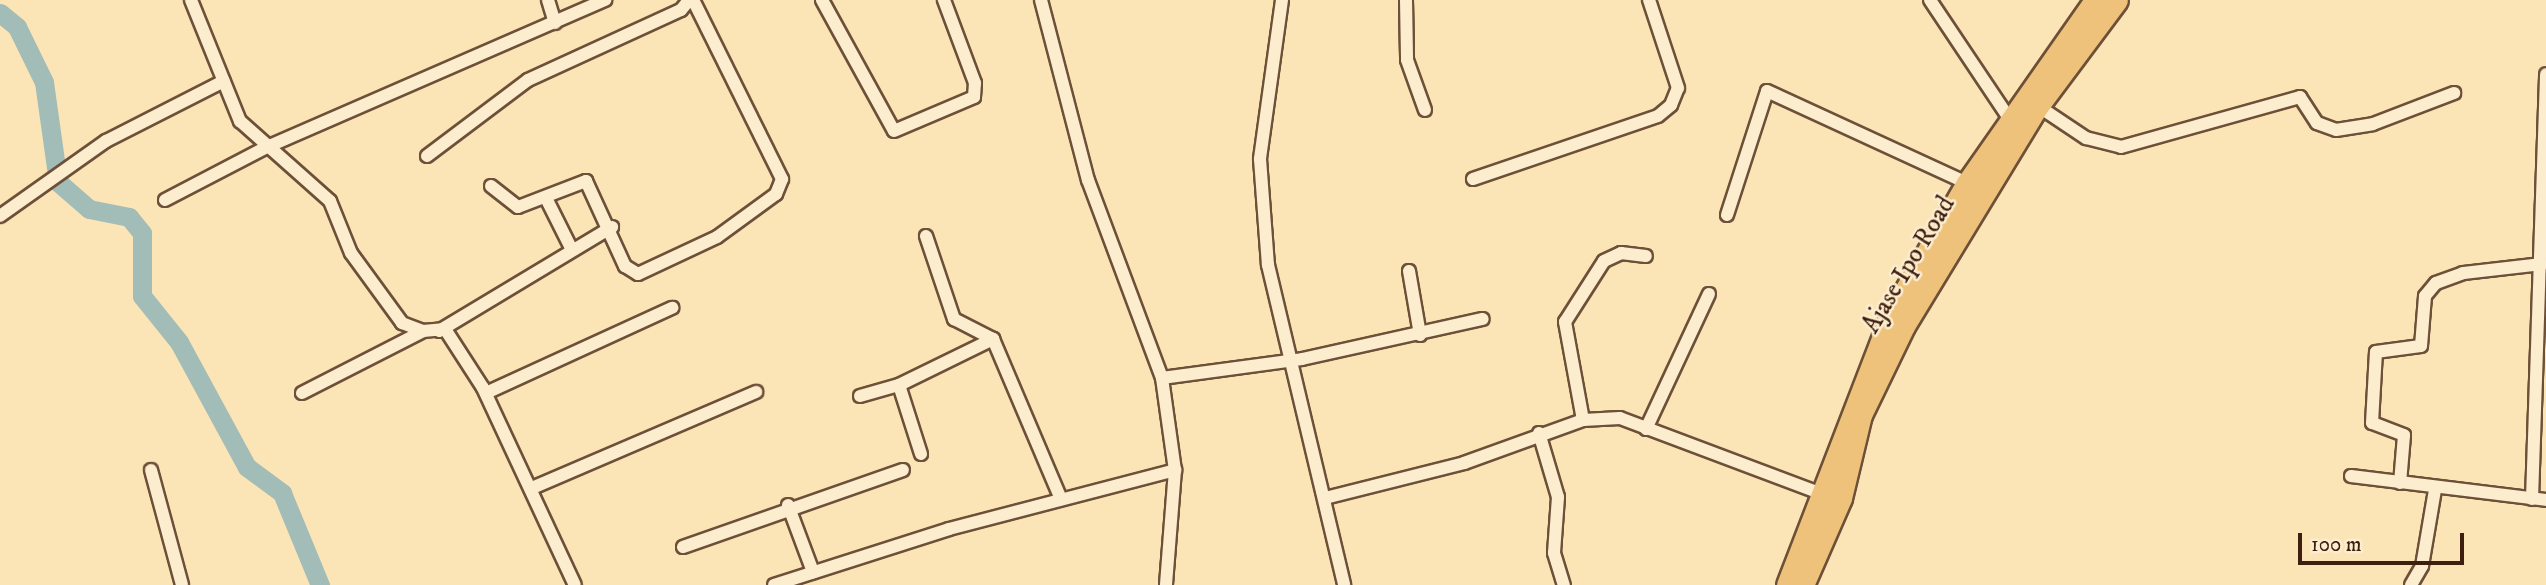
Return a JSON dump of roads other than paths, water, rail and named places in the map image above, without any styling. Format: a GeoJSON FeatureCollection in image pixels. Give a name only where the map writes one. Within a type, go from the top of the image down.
{"type":"FeatureCollection","features":[{"type":"Feature","properties":{"kind":"highway","name":"Ajase Ipo Road"},"geometry":{"type":"LineString","coordinates":[[1803,585],[1841,498],[1861,415],[1882,367],[2015,126],[2095,0]]}},
{"type":"Feature","properties":{"kind":"highway","name":"Ajase Ipo Road"},"geometry":{"type":"LineString","coordinates":[[1787,585],[1872,352],[1967,183],[2015,126],[2038,106],[2117,0]]}},
{"type":"Feature","properties":{"kind":"street"},"geometry":{"type":"LineString","coordinates":[[191,0],[240,121],[330,201],[351,253],[402,323],[424,331],[445,329],[485,393],[532,488],[575,585]]}},
{"type":"Feature","properties":{"kind":"street"},"geometry":{"type":"LineString","coordinates":[[548,0],[555,23]]}},
{"type":"Feature","properties":{"kind":"street"},"geometry":{"type":"LineString","coordinates":[[165,200],[267,147],[605,0]]}},
{"type":"Feature","properties":{"kind":"street"},"geometry":{"type":"LineString","coordinates":[[427,156],[528,80],[650,26],[691,0],[782,188],[717,237],[638,274],[625,266],[612,227],[586,181],[545,198],[509,205],[491,186]]}},
{"type":"Feature","properties":{"kind":"street"},"geometry":{"type":"LineString","coordinates":[[822,0],[885,126],[902,130],[974,97],[975,83],[944,0]]}},
{"type":"Feature","properties":{"kind":"street"},"geometry":{"type":"LineString","coordinates":[[1041,0],[1088,180],[1162,378],[1175,470],[1166,585]]}},
{"type":"Feature","properties":{"kind":"street"},"geometry":{"type":"LineString","coordinates":[[1282,0],[1260,159],[1268,265],[1344,585]]}},
{"type":"Feature","properties":{"kind":"street"},"geometry":{"type":"LineString","coordinates":[[1406,0],[1407,60],[1425,110]]}},
{"type":"Feature","properties":{"kind":"street"},"geometry":{"type":"LineString","coordinates":[[1473,179],[1644,122],[1671,105],[1678,88],[1649,0]]}},
{"type":"Feature","properties":{"kind":"street"},"geometry":{"type":"LineString","coordinates":[[1930,0],[2015,126]]}},
{"type":"Feature","properties":{"kind":"street"},"geometry":{"type":"LineString","coordinates":[[2532,499],[2542,397],[2546,74]]}},
{"type":"Feature","properties":{"kind":"street"},"geometry":{"type":"LineString","coordinates":[[0,216],[71,165],[224,81]]}},
{"type":"Feature","properties":{"kind":"street"},"geometry":{"type":"LineString","coordinates":[[1727,215],[1767,91],[1967,183]]}},
{"type":"Feature","properties":{"kind":"street"},"geometry":{"type":"LineString","coordinates":[[2038,106],[2086,138],[2121,147],[2300,97],[2317,123],[2336,131],[2373,124],[2454,93]]}},
{"type":"Feature","properties":{"kind":"street"},"geometry":{"type":"LineString","coordinates":[[545,198],[571,248]]}},
{"type":"Feature","properties":{"kind":"street"},"geometry":{"type":"LineString","coordinates":[[439,331],[571,248],[612,227]]}},
{"type":"Feature","properties":{"kind":"street"},"geometry":{"type":"LineString","coordinates":[[926,236],[954,319],[993,339],[1060,499]]}},
{"type":"Feature","properties":{"kind":"street"},"geometry":{"type":"LineString","coordinates":[[1583,420],[1565,322],[1604,261],[1620,253],[1646,256]]}},
{"type":"Feature","properties":{"kind":"street"},"geometry":{"type":"LineString","coordinates":[[2400,483],[2404,435],[2372,423],[2376,352],[2421,346],[2425,296],[2436,283],[2463,273],[2542,264]]}},
{"type":"Feature","properties":{"kind":"street"},"geometry":{"type":"LineString","coordinates":[[1409,271],[1420,335]]}},
{"type":"Feature","properties":{"kind":"street"},"geometry":{"type":"LineString","coordinates":[[1646,429],[1709,294]]}},
{"type":"Feature","properties":{"kind":"street"},"geometry":{"type":"LineString","coordinates":[[485,393],[672,308]]}},
{"type":"Feature","properties":{"kind":"street"},"geometry":{"type":"LineString","coordinates":[[1162,378],[1290,360],[1420,335],[1483,319]]}},
{"type":"Feature","properties":{"kind":"street"},"geometry":{"type":"LineString","coordinates":[[302,393],[424,331]]}},
{"type":"Feature","properties":{"kind":"street"},"geometry":{"type":"LineString","coordinates":[[860,396],[899,385],[993,339]]}},
{"type":"Feature","properties":{"kind":"street"},"geometry":{"type":"LineString","coordinates":[[899,385],[921,454]]}},
{"type":"Feature","properties":{"kind":"street"},"geometry":{"type":"LineString","coordinates":[[532,488],[756,392]]}},
{"type":"Feature","properties":{"kind":"street"},"geometry":{"type":"LineString","coordinates":[[1325,498],[1464,463],[1539,433],[1583,420],[1620,418],[1822,494]]}},
{"type":"Feature","properties":{"kind":"street"},"geometry":{"type":"LineString","coordinates":[[1539,433],[1558,496],[1555,553],[1564,585]]}},
{"type":"Feature","properties":{"kind":"street"},"geometry":{"type":"LineString","coordinates":[[151,470],[182,585]]}},
{"type":"Feature","properties":{"kind":"street"},"geometry":{"type":"LineString","coordinates":[[683,547],[788,505],[903,470]]}},
{"type":"Feature","properties":{"kind":"street"},"geometry":{"type":"LineString","coordinates":[[774,585],[1060,499],[1175,470]]}},
{"type":"Feature","properties":{"kind":"street"},"geometry":{"type":"LineString","coordinates":[[2351,476],[2435,490],[2546,500]]}},
{"type":"Feature","properties":{"kind":"street"},"geometry":{"type":"LineString","coordinates":[[2411,585],[2422,566],[2435,490]]}},
{"type":"Feature","properties":{"kind":"street"},"geometry":{"type":"LineString","coordinates":[[788,505],[813,572]]}},
{"type":"Feature","properties":{"kind":"waterway"},"geometry":{"type":"LineString","coordinates":[[0,13],[17,27],[44,82],[58,182],[89,209],[129,217],[142,233],[142,296],[179,342],[247,467],[282,493],[320,585]]}}]}
